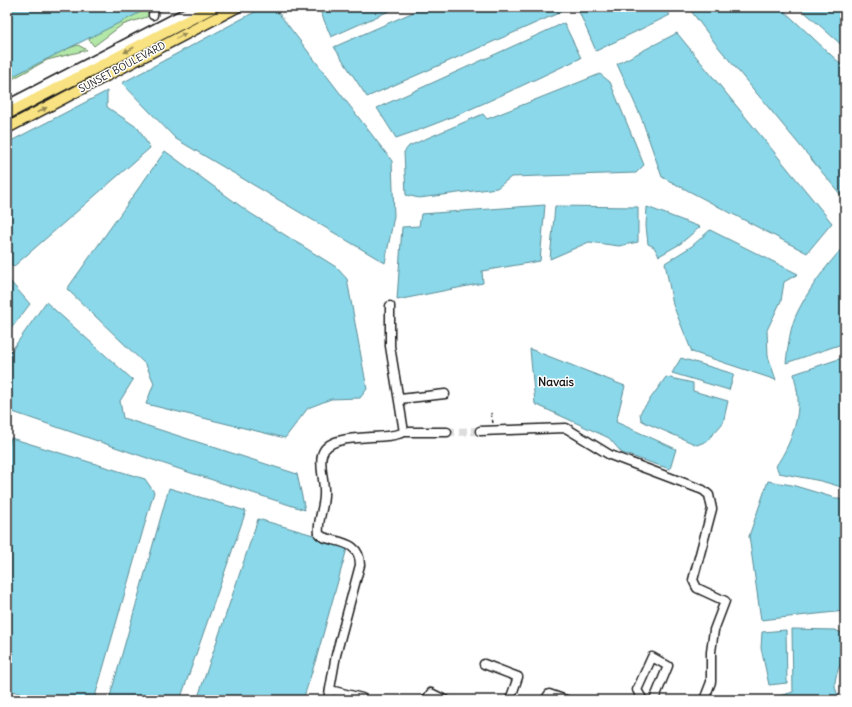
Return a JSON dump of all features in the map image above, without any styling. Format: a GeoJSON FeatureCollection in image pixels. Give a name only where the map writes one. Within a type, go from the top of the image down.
{"type":"FeatureCollection","features":[{"type":"Feature","properties":{"kind":"main road","name":"SUNSET BOULEVARD"},"geometry":{"type":"LineString","coordinates":[[7,114],[214,7]]}},
{"type":"Feature","properties":{"kind":"main road","name":"SUNSET BOULEVARD"},"geometry":{"type":"LineString","coordinates":[[7,128],[237,7]]}},
{"type":"Feature","properties":{"kind":"street"},"geometry":{"type":"LineString","coordinates":[[7,105],[196,7]]}},
{"type":"Feature","properties":{"kind":"street"},"geometry":{"type":"LineString","coordinates":[[390,306],[390,346],[400,399],[404,432]]}},
{"type":"Feature","properties":{"kind":"street"},"geometry":{"type":"LineString","coordinates":[[400,399],[445,394]]}},
{"type":"Feature","properties":{"kind":"street"},"geometry":{"type":"LineString","coordinates":[[480,431],[566,428],[610,455],[703,490],[709,495],[712,509],[693,580],[696,588],[725,601],[714,630],[711,652],[711,682],[704,700]]}},
{"type":"Feature","properties":{"kind":"street"},"geometry":{"type":"LineString","coordinates":[[328,700],[336,655],[360,564],[360,558],[359,552],[353,547],[323,537],[319,534],[319,523],[324,495],[322,454],[326,447],[338,440],[392,436],[404,432],[447,432]]}},
{"type":"Feature","properties":{"kind":"street"},"geometry":{"type":"LineString","coordinates":[[643,700],[637,690],[652,657],[666,664],[668,668],[654,700]]}},
{"type":"Feature","properties":{"kind":"street"},"geometry":{"type":"LineString","coordinates":[[484,664],[518,677],[510,700]]}},
{"type":"Feature","properties":{"kind":"street"},"geometry":{"type":"LineString","coordinates":[[330,690],[362,698]]}},
{"type":"Feature","properties":{"kind":"street"},"geometry":{"type":"LineString","coordinates":[[426,700],[431,693],[445,700]]}},
{"type":"Feature","properties":{"kind":"street"},"geometry":{"type":"LineString","coordinates":[[545,700],[549,694],[565,700]]}},
{"type":"Feature","properties":{"kind":"green space"},"geometry":{"type":"Polygon","coordinates":[[[123,7],[169,7],[153,15],[122,25],[94,46],[89,40],[91,32],[123,7]]]}},
{"type":"Feature","properties":{"kind":"green space"},"geometry":{"type":"Polygon","coordinates":[[[78,45],[87,50],[47,60],[7,82],[7,69],[78,45]]]}},
{"type":"Feature","properties":{"kind":"water"},"geometry":{"type":"Polygon","coordinates":[[[7,7],[151,7],[7,79],[7,7]]]}},
{"type":"Feature","properties":{"kind":"water"},"geometry":{"type":"Polygon","coordinates":[[[264,7],[274,7],[392,161],[394,216],[385,263],[176,139],[122,83],[264,7]]]}},
{"type":"Feature","properties":{"kind":"water"},"geometry":{"type":"Polygon","coordinates":[[[398,7],[331,37],[319,8],[398,7]]]}},
{"type":"Feature","properties":{"kind":"water"},"geometry":{"type":"Polygon","coordinates":[[[425,7],[560,7],[561,12],[367,97],[334,47],[425,7]]]}},
{"type":"Feature","properties":{"kind":"water"},"geometry":{"type":"Polygon","coordinates":[[[577,7],[664,7],[670,15],[596,51],[577,7]]]}},
{"type":"Feature","properties":{"kind":"water"},"geometry":{"type":"Polygon","coordinates":[[[688,7],[780,7],[845,68],[845,200],[715,43],[688,7]]]}},
{"type":"Feature","properties":{"kind":"water"},"geometry":{"type":"Polygon","coordinates":[[[799,7],[845,7],[845,48],[799,7]]]}},
{"type":"Feature","properties":{"kind":"water"},"geometry":{"type":"Polygon","coordinates":[[[564,23],[581,58],[490,101],[443,121],[396,138],[377,108],[564,23]]]}},
{"type":"Feature","properties":{"kind":"water"},"geometry":{"type":"Polygon","coordinates":[[[677,33],[832,223],[807,253],[662,177],[641,117],[617,64],[677,33]]]}},
{"type":"Feature","properties":{"kind":"water"},"geometry":{"type":"Polygon","coordinates":[[[600,74],[610,82],[644,165],[636,173],[511,177],[497,188],[419,198],[406,195],[404,152],[409,146],[483,114],[487,119],[600,74]]]}},
{"type":"Feature","properties":{"kind":"water"},"geometry":{"type":"Polygon","coordinates":[[[107,91],[107,107],[138,128],[150,148],[13,267],[7,258],[7,143],[107,91]]]}},
{"type":"Feature","properties":{"kind":"water"},"geometry":{"type":"Polygon","coordinates":[[[165,151],[250,213],[336,267],[347,279],[367,389],[360,398],[331,399],[308,408],[285,438],[146,404],[154,383],[146,365],[67,289],[165,151]]]}},
{"type":"Feature","properties":{"kind":"water"},"geometry":{"type":"Polygon","coordinates":[[[545,205],[540,261],[482,271],[483,283],[397,300],[402,227],[419,226],[421,214],[545,205]]]}},
{"type":"Feature","properties":{"kind":"water"},"geometry":{"type":"Polygon","coordinates":[[[555,206],[638,207],[638,242],[619,246],[589,242],[550,259],[555,206]]]}},
{"type":"Feature","properties":{"kind":"water"},"geometry":{"type":"Polygon","coordinates":[[[647,207],[700,227],[680,244],[659,256],[654,247],[648,244],[646,226],[647,207]]]}},
{"type":"Feature","properties":{"kind":"water"},"geometry":{"type":"Polygon","coordinates":[[[710,230],[798,274],[784,282],[781,301],[767,330],[768,356],[776,380],[692,352],[673,305],[665,263],[692,246],[710,230]]]}},
{"type":"Feature","properties":{"kind":"water"},"geometry":{"type":"Polygon","coordinates":[[[845,245],[845,343],[786,363],[791,330],[798,311],[819,276],[845,245]]]}},
{"type":"Feature","properties":{"kind":"water"},"geometry":{"type":"Polygon","coordinates":[[[9,280],[30,304],[7,334],[7,281],[9,280]]]}},
{"type":"Feature","properties":{"kind":"water"},"geometry":{"type":"Polygon","coordinates":[[[46,302],[133,380],[120,401],[123,418],[297,474],[305,510],[7,410],[7,357],[46,302]]]}},
{"type":"Feature","properties":{"kind":"water"},"geometry":{"type":"Polygon","coordinates":[[[530,349],[625,386],[616,422],[676,449],[670,469],[622,453],[609,438],[535,404],[530,349]]]}},
{"type":"Feature","properties":{"kind":"water"},"geometry":{"type":"Polygon","coordinates":[[[845,357],[845,488],[821,481],[779,473],[776,466],[789,443],[797,417],[798,396],[794,374],[845,357]]]}},
{"type":"Feature","properties":{"kind":"water"},"geometry":{"type":"Polygon","coordinates":[[[681,358],[734,374],[729,390],[672,373],[681,358]]]}},
{"type":"Feature","properties":{"kind":"water"},"geometry":{"type":"Polygon","coordinates":[[[666,377],[693,383],[693,391],[728,401],[723,423],[707,441],[697,445],[641,420],[640,413],[666,377]]]}},
{"type":"Feature","properties":{"kind":"water"},"geometry":{"type":"Polygon","coordinates":[[[11,438],[145,479],[154,492],[94,700],[49,700],[7,690],[7,451],[11,438]]]}},
{"type":"Feature","properties":{"kind":"water"},"geometry":{"type":"Polygon","coordinates":[[[768,481],[792,485],[845,501],[845,611],[761,620],[749,536],[768,481]]]}},
{"type":"Feature","properties":{"kind":"water"},"geometry":{"type":"Polygon","coordinates":[[[169,488],[246,511],[180,700],[109,700],[169,488]]]}},
{"type":"Feature","properties":{"kind":"water"},"geometry":{"type":"Polygon","coordinates":[[[258,519],[348,545],[303,700],[197,700],[258,519]]]}},
{"type":"Feature","properties":{"kind":"water"},"geometry":{"type":"Polygon","coordinates":[[[792,629],[835,630],[844,634],[844,653],[836,677],[835,685],[842,700],[777,700],[776,697],[793,692],[792,629]]]}},
{"type":"Feature","properties":{"kind":"water"},"geometry":{"type":"Polygon","coordinates":[[[786,630],[787,683],[769,685],[761,648],[762,632],[786,630]]]}},
{"type":"Feature","properties":{"kind":"tunnel"},"geometry":{"type":"LineString","coordinates":[[447,432],[480,431]]}},
{"type":"Feature","properties":{"kind":"district","name":"Navais"},"geometry":{"type":"Point","coordinates":[556,381]}}]}
